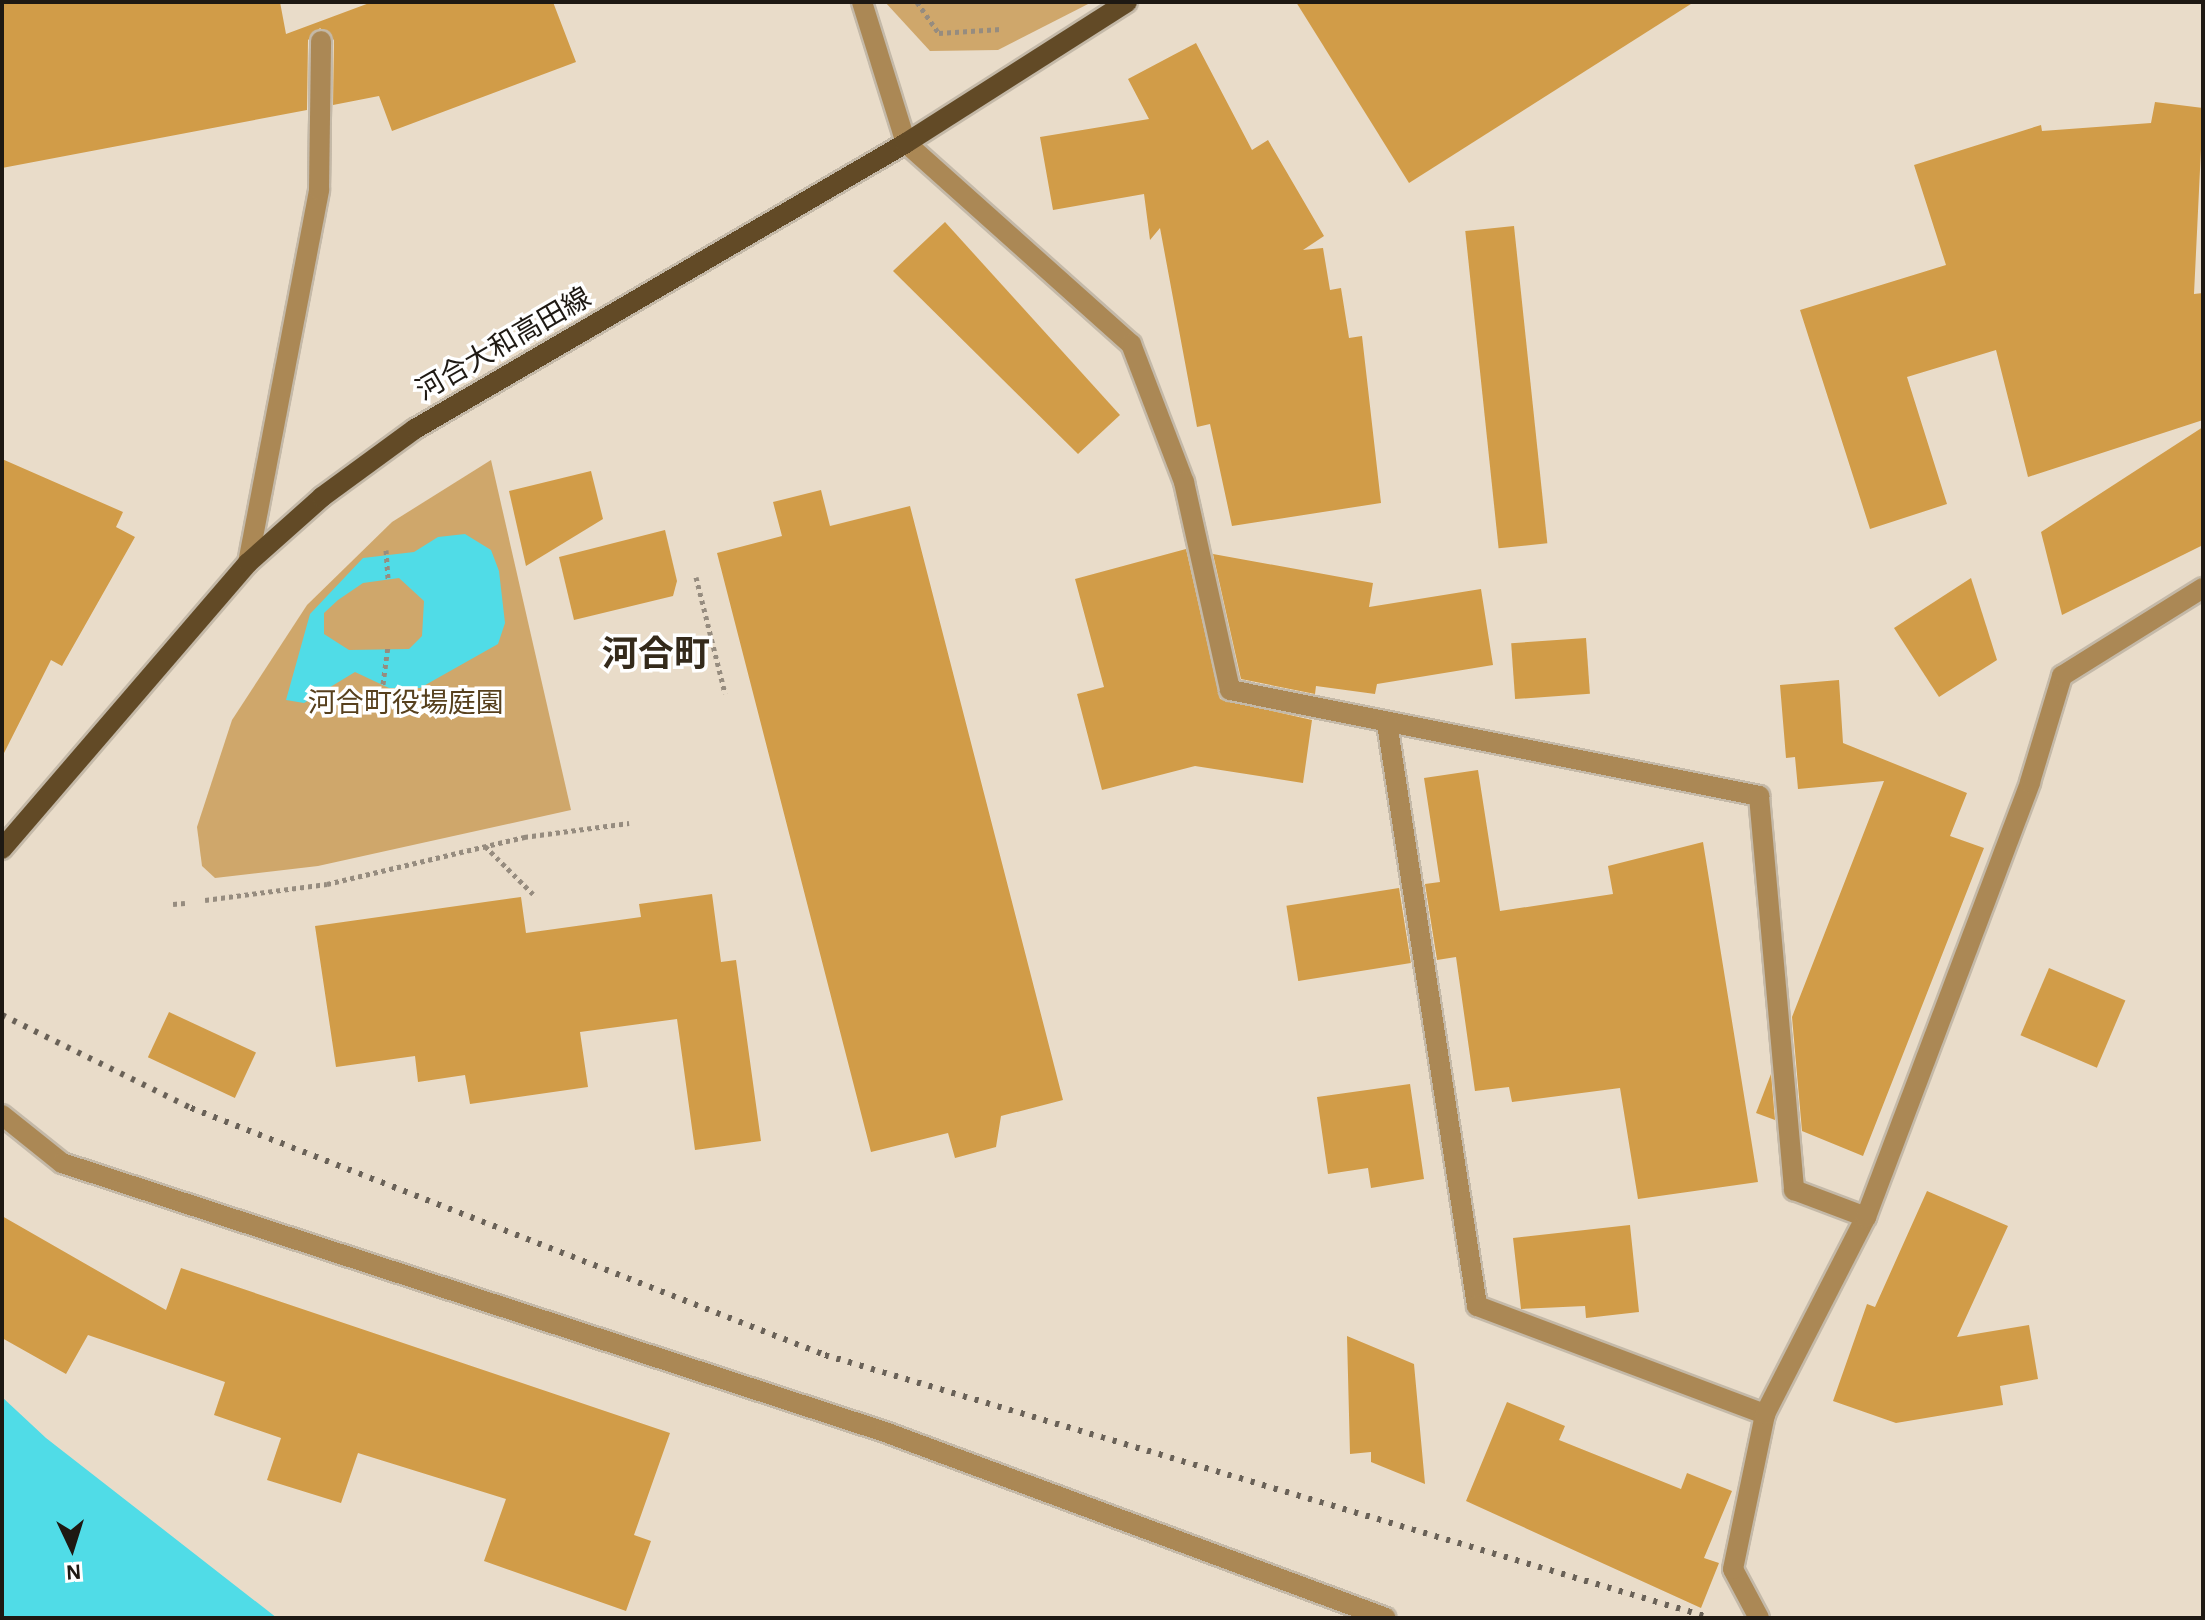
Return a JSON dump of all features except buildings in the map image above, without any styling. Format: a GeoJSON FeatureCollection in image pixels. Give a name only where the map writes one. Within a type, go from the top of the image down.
{"type":"FeatureCollection","features":[{"type":"Feature","properties":{"kind":"main road","name":"河合大和高田線"},"geometry":{"type":"LineString","coordinates":[[2,849],[248,563],[415,429],[906,143],[1127,2]]}},
{"type":"Feature","properties":{"kind":"street"},"geometry":{"type":"LineString","coordinates":[[862,2],[906,143],[1131,344],[1184,482],[1230,690],[1759,796],[1794,1190],[1866,1217]]}},
{"type":"Feature","properties":{"kind":"street"},"geometry":{"type":"LineString","coordinates":[[248,563],[319,190],[321,41]]}},
{"type":"Feature","properties":{"kind":"street"},"geometry":{"type":"LineString","coordinates":[[1759,1618],[1733,1569],[1765,1414],[1866,1217],[2030,782],[2062,676],[2203,588]]}},
{"type":"Feature","properties":{"kind":"street"},"geometry":{"type":"LineString","coordinates":[[1387,723],[1477,1306],[1765,1414]]}},
{"type":"Feature","properties":{"kind":"street"},"geometry":{"type":"LineString","coordinates":[[2,1115],[62,1163],[885,1432],[1382,1617]]}},
{"type":"Feature","properties":{"kind":"path"},"geometry":{"type":"LineString","coordinates":[[917,2],[939,33],[1005,27]]}},
{"type":"Feature","properties":{"kind":"path"},"geometry":{"type":"LineString","coordinates":[[386,550],[388,581]]}},
{"type":"Feature","properties":{"kind":"path"},"geometry":{"type":"LineString","coordinates":[[696,577],[725,693]]}},
{"type":"Feature","properties":{"kind":"path"},"geometry":{"type":"LineString","coordinates":[[382,692],[388,646]]}},
{"type":"Feature","properties":{"kind":"path"},"geometry":{"type":"LineString","coordinates":[[205,900],[327,884],[485,846],[629,823]]}},
{"type":"Feature","properties":{"kind":"path"},"geometry":{"type":"LineString","coordinates":[[485,846],[533,894]]}},
{"type":"Feature","properties":{"kind":"path"},"geometry":{"type":"LineString","coordinates":[[173,904],[185,903]]}},
{"type":"Feature","properties":{"kind":"green space"},"geometry":{"type":"Polygon","coordinates":[[[885,2],[1092,2],[998,50],[930,51],[885,2]]]}},
{"type":"Feature","properties":{"kind":"green space","name":"河合町役場庭園"},"geometry":{"type":"Polygon","coordinates":[[[491,460],[571,810],[318,866],[215,878],[202,866],[197,827],[232,720],[307,605],[392,522],[491,460]]]}},
{"type":"Feature","properties":{"kind":"water"},"geometry":{"type":"Polygon","coordinates":[[[465,534],[491,550],[499,571],[505,623],[498,644],[420,688],[389,688],[355,672],[304,703],[286,700],[310,614],[363,558],[414,552],[438,537],[465,534]],[[399,578],[363,583],[324,613],[324,634],[349,650],[409,649],[422,636],[424,601],[399,578]]]}},
{"type":"Feature","properties":{"kind":"water"},"geometry":{"type":"Polygon","coordinates":[[[2,1397],[46,1438],[277,1618],[2,1618],[2,1397]]]}},
{"type":"Feature","properties":{"kind":"railway"},"geometry":{"type":"LineString","coordinates":[[2,1015],[191,1108],[825,1355],[1711,1618]]}},
{"type":"Feature","properties":{"kind":"district","name":"河合町"},"geometry":{"type":"Point","coordinates":[656,656]}}]}
